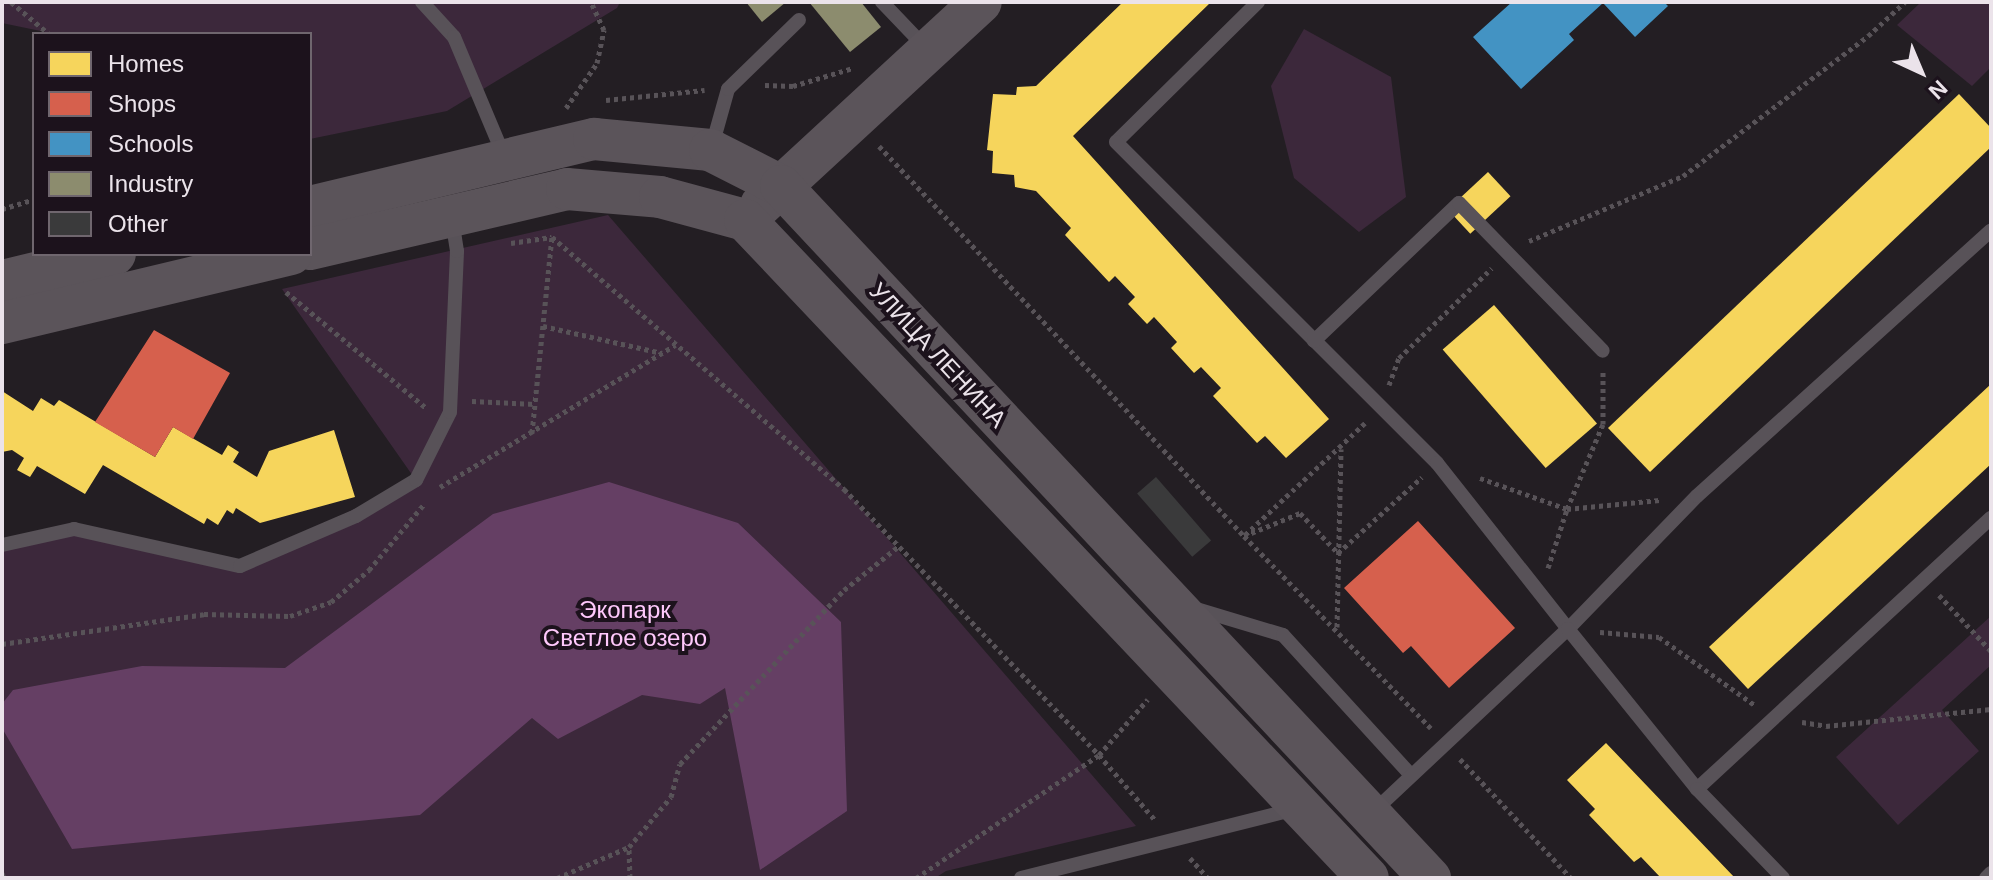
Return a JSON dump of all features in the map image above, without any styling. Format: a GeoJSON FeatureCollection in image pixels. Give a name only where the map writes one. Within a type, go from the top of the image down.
{"type":"FeatureCollection","features":[{"type":"Feature","properties":{"kind":"main road"},"geometry":{"type":"LineString","coordinates":[[312,249],[454,233],[567,189],[660,197],[745,220],[981,2]]}},
{"type":"Feature","properties":{"kind":"main road","name":"УЛИЦА ЛЕНИНА"},"geometry":{"type":"LineString","coordinates":[[312,207],[594,139],[710,150],[781,186],[922,340],[1172,601],[1354,830],[1368,878]]}},
{"type":"Feature","properties":{"kind":"main road","name":"УЛИЦА ЛЕНИНА"},"geometry":{"type":"LineString","coordinates":[[745,220],[1301,807],[1354,830],[1430,878]]}},
{"type":"Feature","properties":{"kind":"main road"},"geometry":{"type":"LineString","coordinates":[[2,281],[107,256]]}},
{"type":"Feature","properties":{"kind":"main road"},"geometry":{"type":"LineString","coordinates":[[2,323],[286,271]]}},
{"type":"Feature","properties":{"kind":"lane"},"geometry":{"type":"LineString","coordinates":[[422,2],[454,37],[520,157]]}},
{"type":"Feature","properties":{"kind":"lane"},"geometry":{"type":"LineString","coordinates":[[882,2],[929,51]]}},
{"type":"Feature","properties":{"kind":"lane"},"geometry":{"type":"LineString","coordinates":[[1258,2],[1116,142],[1437,463],[1539,597],[1697,789],[1783,878]]}},
{"type":"Feature","properties":{"kind":"lane"},"geometry":{"type":"LineString","coordinates":[[710,150],[728,89],[799,20]]}},
{"type":"Feature","properties":{"kind":"lane"},"geometry":{"type":"LineString","coordinates":[[1314,341],[1459,203],[1603,351]]}},
{"type":"Feature","properties":{"kind":"lane"},"geometry":{"type":"LineString","coordinates":[[1354,830],[1568,629],[1697,496],[1991,230]]}},
{"type":"Feature","properties":{"kind":"lane"},"geometry":{"type":"LineString","coordinates":[[2,545],[74,529],[240,566],[356,516],[416,480],[446,424],[451,401],[454,233]]}},
{"type":"Feature","properties":{"kind":"lane"},"geometry":{"type":"LineString","coordinates":[[1697,789],[1991,518]]}},
{"type":"Feature","properties":{"kind":"lane"},"geometry":{"type":"LineString","coordinates":[[1172,601],[1283,635],[1411,775]]}},
{"type":"Feature","properties":{"kind":"lane"},"geometry":{"type":"LineString","coordinates":[[1021,878],[1301,807]]}},
{"type":"Feature","properties":{"kind":"lane"},"geometry":{"type":"LineString","coordinates":[[1986,878],[1991,873]]}},
{"type":"Feature","properties":{"kind":"path"},"geometry":{"type":"LineString","coordinates":[[11,2],[47,32]]}},
{"type":"Feature","properties":{"kind":"path"},"geometry":{"type":"LineString","coordinates":[[520,157],[597,63],[604,30],[591,2]]}},
{"type":"Feature","properties":{"kind":"path"},"geometry":{"type":"LineString","coordinates":[[1509,251],[1549,231],[1683,176],[1868,36],[1905,2]]}},
{"type":"Feature","properties":{"kind":"path"},"geometry":{"type":"LineString","coordinates":[[854,121],[1571,878]]}},
{"type":"Feature","properties":{"kind":"path"},"geometry":{"type":"LineString","coordinates":[[2,209],[32,200]]}},
{"type":"Feature","properties":{"kind":"path"},"geometry":{"type":"LineString","coordinates":[[454,233],[552,237],[844,489],[1099,755],[1175,841]]}},
{"type":"Feature","properties":{"kind":"path"},"geometry":{"type":"LineString","coordinates":[[532,434],[552,237]]}},
{"type":"Feature","properties":{"kind":"path"},"geometry":{"type":"LineString","coordinates":[[286,271],[446,424]]}},
{"type":"Feature","properties":{"kind":"path"},"geometry":{"type":"LineString","coordinates":[[543,326],[663,353]]}},
{"type":"Feature","properties":{"kind":"path"},"geometry":{"type":"LineString","coordinates":[[437,489],[675,345]]}},
{"type":"Feature","properties":{"kind":"path"},"geometry":{"type":"LineString","coordinates":[[1539,597],[1567,509],[1603,424],[1603,351]]}},
{"type":"Feature","properties":{"kind":"path"},"geometry":{"type":"LineString","coordinates":[[451,401],[535,404]]}},
{"type":"Feature","properties":{"kind":"path"},"geometry":{"type":"LineString","coordinates":[[1337,628],[1341,447]]}},
{"type":"Feature","properties":{"kind":"path"},"geometry":{"type":"LineString","coordinates":[[1567,509],[1697,496]]}},
{"type":"Feature","properties":{"kind":"path"},"geometry":{"type":"LineString","coordinates":[[2,644],[204,614],[290,616],[331,602],[369,570],[428,499]]}},
{"type":"Feature","properties":{"kind":"path"},"geometry":{"type":"LineString","coordinates":[[557,878],[629,847],[671,797],[680,764],[844,590],[899,546]]}},
{"type":"Feature","properties":{"kind":"path"},"geometry":{"type":"LineString","coordinates":[[1924,580],[1991,651]]}},
{"type":"Feature","properties":{"kind":"path"},"geometry":{"type":"LineString","coordinates":[[916,878],[1099,755],[1170,672]]}},
{"type":"Feature","properties":{"kind":"path"},"geometry":{"type":"LineString","coordinates":[[629,847],[630,878]]}},
{"type":"Feature","properties":{"kind":"green space"},"geometry":{"type":"Polygon","coordinates":[[[2,2],[620,2],[617,8],[447,111],[312,139],[312,32],[45,32],[2,23],[2,2]]]}},
{"type":"Feature","properties":{"kind":"green space"},"geometry":{"type":"Polygon","coordinates":[[[1921,2],[1991,2],[1991,67],[1972,86],[1897,25],[1921,2]]]}},
{"type":"Feature","properties":{"kind":"green space"},"geometry":{"type":"Polygon","coordinates":[[[1304,29],[1391,77],[1406,197],[1359,232],[1294,178],[1271,86],[1304,29]]]}},
{"type":"Feature","properties":{"kind":"green space","name":"Экопарк Светлое озеро"},"geometry":{"type":"Polygon","coordinates":[[[608,215],[1136,826],[946,871],[935,878],[2,878],[2,545],[74,529],[240,566],[415,479],[282,289],[608,215]]]}},
{"type":"Feature","properties":{"kind":"green space"},"geometry":{"type":"Polygon","coordinates":[[[1991,616],[1991,665],[1942,710],[1979,751],[1898,825],[1836,757],[1991,616]]]}},
{"type":"Feature","properties":{"kind":"shaded area"},"geometry":{"type":"Polygon","coordinates":[[[609,482],[738,523],[841,622],[847,811],[760,870],[725,688],[700,704],[642,695],[558,739],[532,718],[420,815],[72,849],[2,728],[2,704],[13,690],[142,666],[285,668],[493,514],[609,482]]]}},
{"type":"Feature","properties":{"kind":"building: Homes"},"geometry":{"type":"Polygon","coordinates":[[[1123,2],[1211,2],[1073,136],[1329,419],[1286,458],[1265,436],[1257,443],[1213,396],[1221,388],[1201,367],[1194,373],[1171,348],[1177,342],[1154,317],[1147,324],[1128,304],[1135,297],[1115,276],[1109,282],[1065,235],[1071,228],[1036,191],[1015,187],[1014,175],[992,173],[993,151],[987,150],[993,94],[1016,95],[1017,87],[1036,86],[1123,2]]]}},
{"type":"Feature","properties":{"kind":"building: Homes"},"geometry":{"type":"Polygon","coordinates":[[[1959,94],[1991,128],[1991,147],[1650,472],[1608,428],[1959,94]]]}},
{"type":"Feature","properties":{"kind":"building: Homes"},"geometry":{"type":"Polygon","coordinates":[[[1488,172],[1511,196],[1470,234],[1448,210],[1488,172]]]}},
{"type":"Feature","properties":{"kind":"building: Homes"},"geometry":{"type":"Polygon","coordinates":[[[1494,305],[1597,423],[1546,468],[1443,350],[1494,305]]]}},
{"type":"Feature","properties":{"kind":"building: Homes"},"geometry":{"type":"Polygon","coordinates":[[[1991,384],[1991,464],[1748,689],[1709,647],[1991,384]]]}},
{"type":"Feature","properties":{"kind":"building: Homes"},"geometry":{"type":"Polygon","coordinates":[[[2,391],[33,411],[41,398],[54,406],[59,400],[155,457],[173,427],[222,455],[228,445],[239,452],[233,462],[257,477],[269,451],[334,430],[355,497],[260,523],[236,508],[233,514],[227,510],[218,525],[207,518],[204,524],[103,465],[85,494],[37,466],[30,477],[17,470],[24,458],[12,450],[2,452],[2,391]]]}},
{"type":"Feature","properties":{"kind":"building: Homes"},"geometry":{"type":"Polygon","coordinates":[[[1606,743],[1735,878],[1661,878],[1641,857],[1634,862],[1589,815],[1595,809],[1567,780],[1606,743]]]}},
{"type":"Feature","properties":{"kind":"building: Shops"},"geometry":{"type":"Polygon","coordinates":[[[154,330],[230,373],[193,439],[173,427],[155,457],[95,422],[154,330]]]}},
{"type":"Feature","properties":{"kind":"building: Shops"},"geometry":{"type":"Polygon","coordinates":[[[1418,521],[1515,628],[1449,688],[1411,646],[1403,653],[1344,588],[1418,521]]]}},
{"type":"Feature","properties":{"kind":"building: Schools"},"geometry":{"type":"Polygon","coordinates":[[[1512,2],[1664,2],[1668,6],[1635,37],[1603,3],[1569,34],[1574,40],[1521,89],[1473,37],[1512,2]]]}},
{"type":"Feature","properties":{"kind":"building: Industry"},"geometry":{"type":"Polygon","coordinates":[[[746,2],[786,2],[762,22],[746,2]]]}},
{"type":"Feature","properties":{"kind":"building: Industry"},"geometry":{"type":"Polygon","coordinates":[[[809,2],[861,2],[881,27],[850,52],[809,2]]]}},
{"type":"Feature","properties":{"kind":"building: Other"},"geometry":{"type":"Polygon","coordinates":[[[1156,477],[1211,540],[1192,557],[1137,493],[1156,477]]]}}]}
